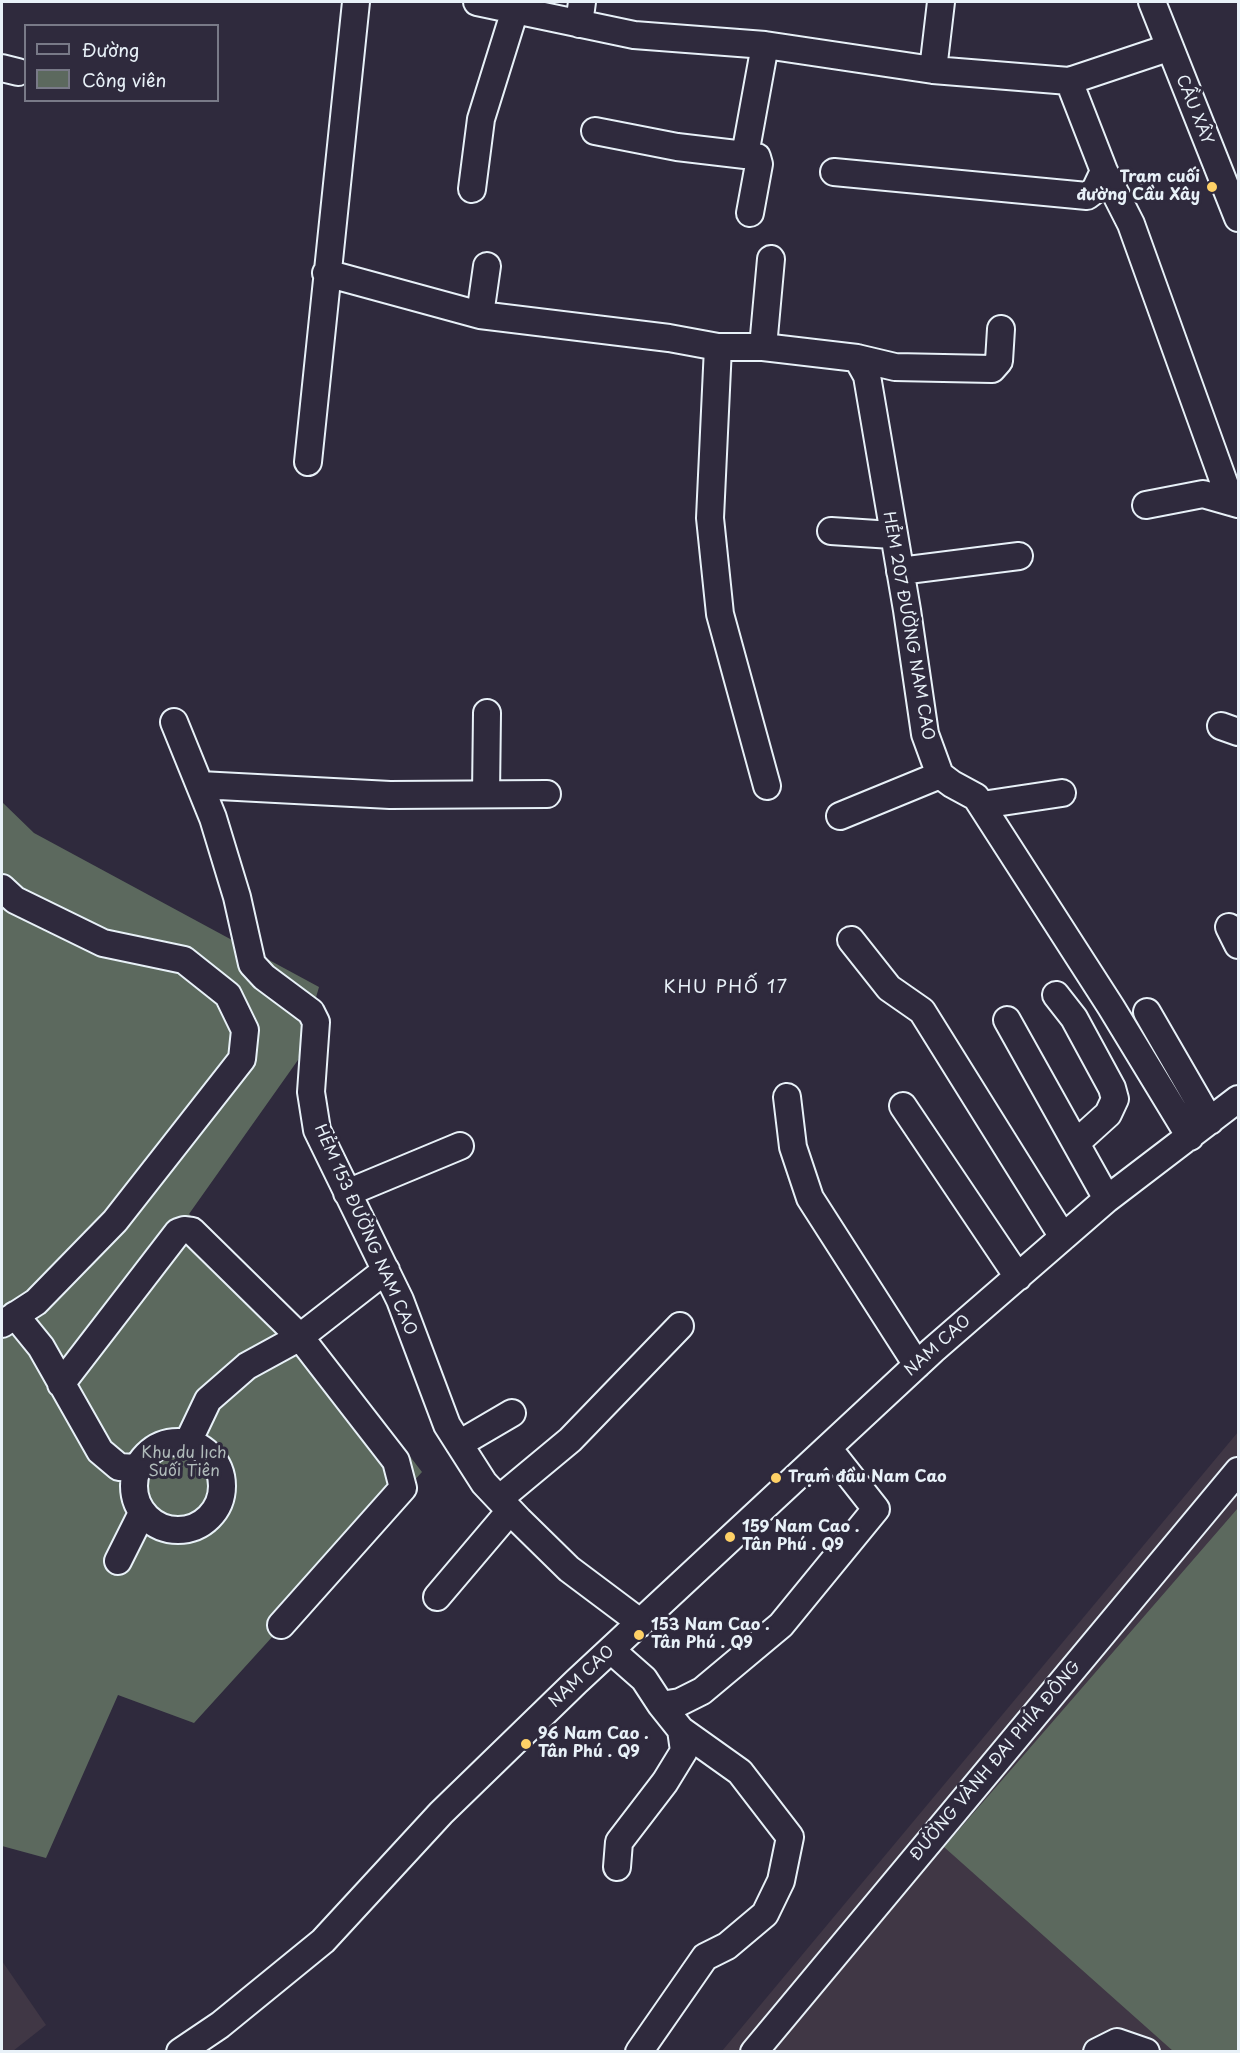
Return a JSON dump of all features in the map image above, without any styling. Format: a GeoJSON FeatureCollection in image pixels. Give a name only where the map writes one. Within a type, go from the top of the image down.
{"type":"FeatureCollection","features":[{"type":"Feature","properties":{"kind":"street"},"geometry":{"type":"LineString","coordinates":[[308,462],[356,2]]}},
{"type":"Feature","properties":{"kind":"street"},"geometry":{"type":"LineString","coordinates":[[477,2],[515,10],[580,13],[634,35],[765,45],[933,70],[1069,81],[1168,48]]}},
{"type":"Feature","properties":{"kind":"street"},"geometry":{"type":"LineString","coordinates":[[933,70],[941,2]]}},
{"type":"Feature","properties":{"kind":"street","name":"CẦU XÂY"},"geometry":{"type":"LineString","coordinates":[[1152,2],[1168,48],[1239,218]]}},
{"type":"Feature","properties":{"kind":"street"},"geometry":{"type":"LineString","coordinates":[[472,189],[481,119],[515,10]]}},
{"type":"Feature","properties":{"kind":"street"},"geometry":{"type":"LineString","coordinates":[[745,155],[765,45]]}},
{"type":"Feature","properties":{"kind":"street"},"geometry":{"type":"LineString","coordinates":[[1069,81],[1104,171],[1131,224],[1235,503]]}},
{"type":"Feature","properties":{"kind":"street"},"geometry":{"type":"LineString","coordinates":[[595,131],[677,147],[757,157],[759,164],[750,213]]}},
{"type":"Feature","properties":{"kind":"street"},"geometry":{"type":"LineString","coordinates":[[834,172],[1087,196],[1095,190],[1104,171]]}},
{"type":"Feature","properties":{"kind":"street"},"geometry":{"type":"LineString","coordinates":[[763,347],[771,259]]}},
{"type":"Feature","properties":{"kind":"street"},"geometry":{"type":"LineString","coordinates":[[480,315],[487,266]]}},
{"type":"Feature","properties":{"kind":"street"},"geometry":{"type":"LineString","coordinates":[[326,273],[480,315],[669,338],[718,347],[763,347],[857,358],[895,368],[989,370],[999,361],[1001,329]]}},
{"type":"Feature","properties":{"kind":"street"},"geometry":{"type":"LineString","coordinates":[[718,347],[710,518],[720,614],[767,786]]}},
{"type":"Feature","properties":{"kind":"street","name":"HẺM 207 ĐƯỜNG NAM CAO"},"geometry":{"type":"LineString","coordinates":[[857,358],[867,376],[925,734],[940,775]]}},
{"type":"Feature","properties":{"kind":"street"},"geometry":{"type":"LineString","coordinates":[[1146,505],[1203,494],[1235,503]]}},
{"type":"Feature","properties":{"kind":"street"},"geometry":{"type":"LineString","coordinates":[[831,531],[892,535]]}},
{"type":"Feature","properties":{"kind":"street"},"geometry":{"type":"LineString","coordinates":[[900,572],[1019,556]]}},
{"type":"Feature","properties":{"kind":"street"},"geometry":{"type":"LineString","coordinates":[[486,794],[487,713]]}},
{"type":"Feature","properties":{"kind":"street","name":"HẺM 153 ĐƯỜNG NAM CAO"},"geometry":{"type":"LineString","coordinates":[[174,722],[213,818],[237,897],[252,964],[264,977],[311,1012],[316,1022],[310,1092],[317,1130],[386,1270],[447,1425],[484,1483],[504,1505],[569,1569],[641,1623]]}},
{"type":"Feature","properties":{"kind":"street"},"geometry":{"type":"LineString","coordinates":[[840,816],[940,775],[976,797],[1111,1006],[1190,1137]]}},
{"type":"Feature","properties":{"kind":"street"},"geometry":{"type":"LineString","coordinates":[[200,785],[390,795],[547,794]]}},
{"type":"Feature","properties":{"kind":"street"},"geometry":{"type":"LineString","coordinates":[[982,805],[1062,793]]}},
{"type":"Feature","properties":{"kind":"street"},"geometry":{"type":"LineString","coordinates":[[2,888],[15,900],[103,943],[184,960],[228,995],[245,1030],[242,1059],[115,1221],[36,1302],[8,1320],[41,1347],[100,1451],[119,1467],[137,1468]]}},
{"type":"Feature","properties":{"kind":"street"},"geometry":{"type":"LineString","coordinates":[[851,940],[889,988],[922,1011],[1063,1237]]}},
{"type":"Feature","properties":{"kind":"street"},"geometry":{"type":"LineString","coordinates":[[1056,995],[1074,1018],[1112,1088],[1114,1099],[1108,1114],[1076,1143]]}},
{"type":"Feature","properties":{"kind":"street"},"geometry":{"type":"LineString","coordinates":[[1148,1012],[1210,1121]]}},
{"type":"Feature","properties":{"kind":"street"},"geometry":{"type":"LineString","coordinates":[[1007,1020],[1107,1199]]}},
{"type":"Feature","properties":{"kind":"street"},"geometry":{"type":"LineString","coordinates":[[787,1097],[793,1147],[810,1198],[916,1365]]}},
{"type":"Feature","properties":{"kind":"street","name":"NAM CAO"},"geometry":{"type":"LineString","coordinates":[[180,2052],[220,2025],[323,1941],[441,1813],[611,1650],[916,1365],[1107,1199],[1239,1099]]}},
{"type":"Feature","properties":{"kind":"street"},"geometry":{"type":"LineString","coordinates":[[903,1106],[1018,1277]]}},
{"type":"Feature","properties":{"kind":"street"},"geometry":{"type":"LineString","coordinates":[[347,1193],[460,1146]]}},
{"type":"Feature","properties":{"kind":"street"},"geometry":{"type":"LineString","coordinates":[[61,1384],[178,1232],[184,1230],[192,1231],[300,1337],[396,1461],[403,1488],[281,1625]]}},
{"type":"Feature","properties":{"kind":"street"},"geometry":{"type":"LineString","coordinates":[[188,1442],[208,1400],[247,1366],[300,1337],[386,1270]]}},
{"type":"Feature","properties":{"kind":"street"},"geometry":{"type":"LineString","coordinates":[[437,1597],[504,1505],[680,1326]]}},
{"type":"Feature","properties":{"kind":"street"},"geometry":{"type":"LineString","coordinates":[[459,1444],[512,1413]]}},
{"type":"Feature","properties":{"kind":"street"},"geometry":{"type":"LineString","coordinates":[[172,1441],[188,1442],[202,1448],[213,1459],[220,1473],[222,1488],[219,1503],[210,1516],[198,1526],[183,1530],[168,1529],[154,1523],[142,1513],[135,1499],[133,1483],[137,1468],[145,1455],[158,1446],[172,1441]]}},
{"type":"Feature","properties":{"kind":"street"},"geometry":{"type":"LineString","coordinates":[[661,1705],[680,1702],[702,1691],[781,1624],[876,1509],[828,1448]]}},
{"type":"Feature","properties":{"kind":"street","name":"ĐƯỜNG VÀNH ĐAI PHÍA ĐÔNG"},"geometry":{"type":"LineString","coordinates":[[754,2052],[1239,1471]]}},
{"type":"Feature","properties":{"kind":"street"},"geometry":{"type":"LineString","coordinates":[[117,1561],[142,1513]]}},
{"type":"Feature","properties":{"kind":"street"},"geometry":{"type":"LineString","coordinates":[[611,1650],[644,1678],[661,1705],[681,1730],[740,1772],[790,1837],[781,1881],[765,1914],[727,1946],[705,1957],[639,2052]]}},
{"type":"Feature","properties":{"kind":"street"},"geometry":{"type":"LineString","coordinates":[[617,1867],[619,1842],[653,1798],[684,1751],[681,1730]]}},
{"type":"Feature","properties":{"kind":"street"},"geometry":{"type":"LineString","coordinates":[[650,1828],[653,1798]]}},
{"type":"Feature","properties":{"kind":"street"},"geometry":{"type":"LineString","coordinates":[[1097,2052],[1117,2042],[1146,2052]]}},
{"type":"Feature","properties":{"kind":"shaded area"},"geometry":{"type":"Polygon","coordinates":[[[1238,1432],[1238,2051],[722,2051],[1238,1432]]]}},
{"type":"Feature","properties":{"kind":"shaded area"},"geometry":{"type":"Polygon","coordinates":[[[2,1961],[46,2025],[13,2051],[2,2051],[2,1961]]]}},
{"type":"Feature","properties":{"kind":"green space","name":"Khu du lịch Suối Tiên"},"geometry":{"type":"Polygon","coordinates":[[[2,802],[34,833],[319,987],[298,1060],[189,1214],[321,1341],[422,1472],[194,1723],[118,1695],[46,1858],[2,1846],[2,802]]]}},
{"type":"Feature","properties":{"kind":"green space"},"geometry":{"type":"Polygon","coordinates":[[[1238,1508],[1238,2051],[1173,2051],[944,1847],[1238,1508]]]}},
{"type":"Feature","properties":{"kind":"place","name":"Trạm cuối đường Cầu Xây"},"geometry":{"type":"Point","coordinates":[1212,187]}},
{"type":"Feature","properties":{"kind":"place","name":"Trạm đầu Nam Cao"},"geometry":{"type":"Point","coordinates":[776,1478]}},
{"type":"Feature","properties":{"kind":"place","name":"159 Nam Cao . Tân Phú . Q9"},"geometry":{"type":"Point","coordinates":[730,1537]}},
{"type":"Feature","properties":{"kind":"place","name":"153 Nam Cao . Tân Phú . Q9"},"geometry":{"type":"Point","coordinates":[639,1635]}},
{"type":"Feature","properties":{"kind":"place","name":"96 Nam Cao . Tân Phú . Q9"},"geometry":{"type":"Point","coordinates":[526,1744]}},
{"type":"Feature","properties":{"kind":"district","name":"KHU PHỐ 17"},"geometry":{"type":"Point","coordinates":[726,988]}}]}
